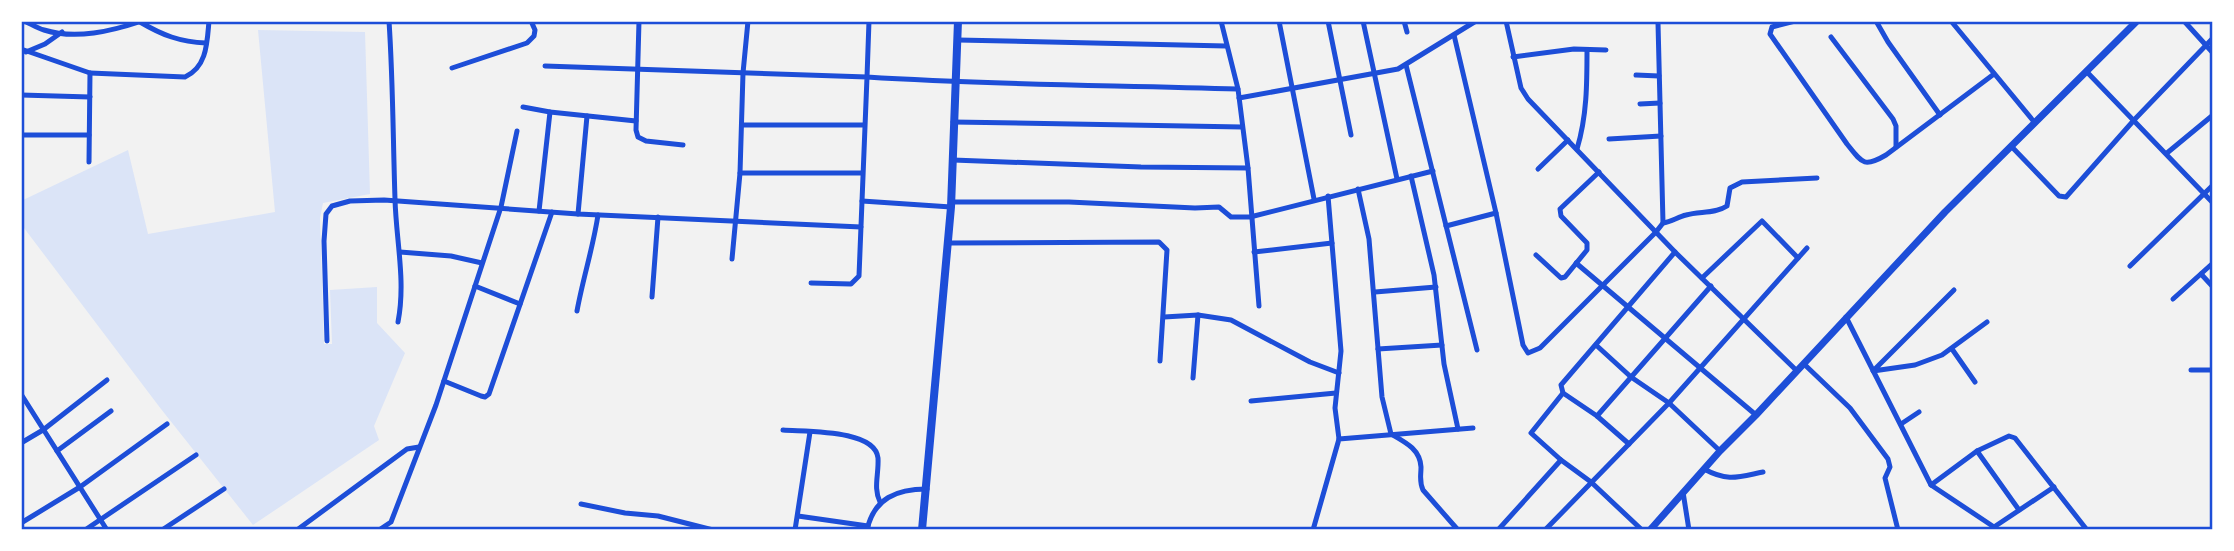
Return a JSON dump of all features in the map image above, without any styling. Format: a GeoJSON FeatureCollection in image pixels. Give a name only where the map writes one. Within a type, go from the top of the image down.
{"type":"FeatureCollection","features":[{"type":"Feature","properties":{"kind":"main road"},"geometry":{"type":"LineString","coordinates":[[922,530],[951,205],[958,21]]}},
{"type":"Feature","properties":{"kind":"main road"},"geometry":{"type":"LineString","coordinates":[[1650,530],[1720,451],[1945,212],[2137,21]]}},
{"type":"Feature","properties":{"kind":"street"},"geometry":{"type":"LineString","coordinates":[[24,21],[45,31],[92,33],[141,21],[161,34],[180,41],[206,43]]}},
{"type":"Feature","properties":{"kind":"street"},"geometry":{"type":"LineString","coordinates":[[23,50],[90,73],[185,77],[194,73],[200,64],[209,21]]}},
{"type":"Feature","properties":{"kind":"street"},"geometry":{"type":"LineString","coordinates":[[389,21],[394,107],[395,200],[402,303],[398,323]]}},
{"type":"Feature","properties":{"kind":"street"},"geometry":{"type":"LineString","coordinates":[[452,68],[527,43],[534,36],[535,30],[531,21]]}},
{"type":"Feature","properties":{"kind":"street"},"geometry":{"type":"LineString","coordinates":[[639,21],[636,130],[641,140],[683,145]]}},
{"type":"Feature","properties":{"kind":"street"},"geometry":{"type":"LineString","coordinates":[[732,259],[740,173],[743,73],[748,21]]}},
{"type":"Feature","properties":{"kind":"street"},"geometry":{"type":"LineString","coordinates":[[811,283],[852,284],[859,276],[869,21]]}},
{"type":"Feature","properties":{"kind":"street"},"geometry":{"type":"LineString","coordinates":[[1221,21],[1238,89],[1248,168],[1259,306]]}},
{"type":"Feature","properties":{"kind":"street"},"geometry":{"type":"LineString","coordinates":[[1279,21],[1314,199]]}},
{"type":"Feature","properties":{"kind":"street"},"geometry":{"type":"LineString","coordinates":[[1328,21],[1351,135]]}},
{"type":"Feature","properties":{"kind":"street"},"geometry":{"type":"LineString","coordinates":[[1363,21],[1397,179]]}},
{"type":"Feature","properties":{"kind":"street"},"geometry":{"type":"LineString","coordinates":[[1404,21],[1407,32]]}},
{"type":"Feature","properties":{"kind":"street"},"geometry":{"type":"LineString","coordinates":[[1239,98],[1374,74],[1406,65],[1476,21]]}},
{"type":"Feature","properties":{"kind":"street"},"geometry":{"type":"LineString","coordinates":[[1506,21],[1521,88],[1528,99],[1675,253],[1797,371]]}},
{"type":"Feature","properties":{"kind":"street"},"geometry":{"type":"LineString","coordinates":[[1795,21],[1772,27],[1770,34],[1847,145],[1866,163],[1873,162],[1896,147],[1994,74]]}},
{"type":"Feature","properties":{"kind":"street"},"geometry":{"type":"LineString","coordinates":[[1876,21],[1940,115]]}},
{"type":"Feature","properties":{"kind":"street"},"geometry":{"type":"LineString","coordinates":[[1951,21],[2035,123]]}},
{"type":"Feature","properties":{"kind":"street"},"geometry":{"type":"LineString","coordinates":[[2184,21],[2213,53]]}},
{"type":"Feature","properties":{"kind":"street"},"geometry":{"type":"LineString","coordinates":[[1454,35],[1526,353],[1540,348],[1663,223],[1658,23]]}},
{"type":"Feature","properties":{"kind":"street"},"geometry":{"type":"LineString","coordinates":[[23,50],[45,44],[62,32]]}},
{"type":"Feature","properties":{"kind":"street"},"geometry":{"type":"LineString","coordinates":[[1831,37],[1894,119],[1896,147]]}},
{"type":"Feature","properties":{"kind":"street"},"geometry":{"type":"LineString","coordinates":[[2011,146],[2059,196],[2066,197],[2135,119],[2213,38]]}},
{"type":"Feature","properties":{"kind":"street"},"geometry":{"type":"LineString","coordinates":[[958,40],[1226,46]]}},
{"type":"Feature","properties":{"kind":"street"},"geometry":{"type":"LineString","coordinates":[[1577,149],[1588,89],[1587,50]]}},
{"type":"Feature","properties":{"kind":"street"},"geometry":{"type":"LineString","coordinates":[[1513,57],[1606,50]]}},
{"type":"Feature","properties":{"kind":"street"},"geometry":{"type":"LineString","coordinates":[[1406,65],[1477,350]]}},
{"type":"Feature","properties":{"kind":"street"},"geometry":{"type":"LineString","coordinates":[[545,66],[867,77],[956,83],[1059,83],[1238,89]]}},
{"type":"Feature","properties":{"kind":"street"},"geometry":{"type":"LineString","coordinates":[[2086,71],[2213,203]]}},
{"type":"Feature","properties":{"kind":"street"},"geometry":{"type":"LineString","coordinates":[[89,162],[90,73]]}},
{"type":"Feature","properties":{"kind":"street"},"geometry":{"type":"LineString","coordinates":[[1636,75],[1659,76]]}},
{"type":"Feature","properties":{"kind":"street"},"geometry":{"type":"LineString","coordinates":[[21,95],[90,97]]}},
{"type":"Feature","properties":{"kind":"street"},"geometry":{"type":"LineString","coordinates":[[1640,104],[1660,103]]}},
{"type":"Feature","properties":{"kind":"street"},"geometry":{"type":"LineString","coordinates":[[523,107],[636,121]]}},
{"type":"Feature","properties":{"kind":"street"},"geometry":{"type":"LineString","coordinates":[[539,211],[550,112]]}},
{"type":"Feature","properties":{"kind":"street"},"geometry":{"type":"LineString","coordinates":[[2167,153],[2213,115]]}},
{"type":"Feature","properties":{"kind":"street"},"geometry":{"type":"LineString","coordinates":[[578,214],[586,116]]}},
{"type":"Feature","properties":{"kind":"street"},"geometry":{"type":"LineString","coordinates":[[953,121],[1242,127]]}},
{"type":"Feature","properties":{"kind":"street"},"geometry":{"type":"LineString","coordinates":[[742,125],[864,125]]}},
{"type":"Feature","properties":{"kind":"street"},"geometry":{"type":"LineString","coordinates":[[388,530],[444,381],[501,207],[517,131]]}},
{"type":"Feature","properties":{"kind":"street"},"geometry":{"type":"LineString","coordinates":[[21,135],[89,135]]}},
{"type":"Feature","properties":{"kind":"street"},"geometry":{"type":"LineString","coordinates":[[1609,139],[1661,136]]}},
{"type":"Feature","properties":{"kind":"street"},"geometry":{"type":"LineString","coordinates":[[1538,169],[1568,140]]}},
{"type":"Feature","properties":{"kind":"street"},"geometry":{"type":"LineString","coordinates":[[953,160],[1248,168]]}},
{"type":"Feature","properties":{"kind":"street"},"geometry":{"type":"LineString","coordinates":[[862,201],[951,205],[1069,202],[1183,208],[1219,207],[1231,217],[1250,217],[1433,170]]}},
{"type":"Feature","properties":{"kind":"street"},"geometry":{"type":"LineString","coordinates":[[1536,255],[1561,278],[1587,250],[1587,243],[1561,216],[1560,209],[1599,172]]}},
{"type":"Feature","properties":{"kind":"street"},"geometry":{"type":"LineString","coordinates":[[740,173],[862,173]]}},
{"type":"Feature","properties":{"kind":"street"},"geometry":{"type":"LineString","coordinates":[[1411,176],[1436,287],[1442,345],[1458,429]]}},
{"type":"Feature","properties":{"kind":"street"},"geometry":{"type":"LineString","coordinates":[[1663,223],[1667,224],[1687,214],[1722,210],[1727,206],[1730,188],[1742,182],[1817,178]]}},
{"type":"Feature","properties":{"kind":"street"},"geometry":{"type":"LineString","coordinates":[[2130,266],[2213,185]]}},
{"type":"Feature","properties":{"kind":"street"},"geometry":{"type":"LineString","coordinates":[[1358,189],[1369,239],[1384,408],[1391,434],[1412,447],[1421,466],[1419,476],[1423,490],[1458,530]]}},
{"type":"Feature","properties":{"kind":"street"},"geometry":{"type":"LineString","coordinates":[[1314,530],[1339,439],[1335,408],[1341,351],[1328,196]]}},
{"type":"Feature","properties":{"kind":"street"},"geometry":{"type":"LineString","coordinates":[[327,341],[324,241],[326,214],[332,206],[350,201],[395,200],[578,214],[861,227]]}},
{"type":"Feature","properties":{"kind":"street"},"geometry":{"type":"LineString","coordinates":[[444,381],[481,396],[489,394],[552,212]]}},
{"type":"Feature","properties":{"kind":"street"},"geometry":{"type":"LineString","coordinates":[[1447,226],[1496,213]]}},
{"type":"Feature","properties":{"kind":"street"},"geometry":{"type":"LineString","coordinates":[[578,311],[597,215]]}},
{"type":"Feature","properties":{"kind":"street"},"geometry":{"type":"LineString","coordinates":[[652,297],[659,217]]}},
{"type":"Feature","properties":{"kind":"street"},"geometry":{"type":"LineString","coordinates":[[1702,278],[1762,221],[1798,258]]}},
{"type":"Feature","properties":{"kind":"street"},"geometry":{"type":"LineString","coordinates":[[947,243],[1159,242],[1167,250],[1160,361]]}},
{"type":"Feature","properties":{"kind":"street"},"geometry":{"type":"LineString","coordinates":[[1254,252],[1332,243]]}},
{"type":"Feature","properties":{"kind":"street"},"geometry":{"type":"LineString","coordinates":[[1545,530],[1700,369],[1807,248]]}},
{"type":"Feature","properties":{"kind":"street"},"geometry":{"type":"LineString","coordinates":[[400,252],[451,256],[482,263]]}},
{"type":"Feature","properties":{"kind":"street"},"geometry":{"type":"LineString","coordinates":[[1642,530],[1591,482],[1531,433],[1563,393],[1562,385],[1675,253]]}},
{"type":"Feature","properties":{"kind":"street"},"geometry":{"type":"LineString","coordinates":[[1576,263],[1756,415]]}},
{"type":"Feature","properties":{"kind":"street"},"geometry":{"type":"LineString","coordinates":[[2173,299],[2213,263]]}},
{"type":"Feature","properties":{"kind":"street"},"geometry":{"type":"LineString","coordinates":[[2201,274],[2213,287]]}},
{"type":"Feature","properties":{"kind":"street"},"geometry":{"type":"LineString","coordinates":[[475,286],[520,304]]}},
{"type":"Feature","properties":{"kind":"street"},"geometry":{"type":"LineString","coordinates":[[1597,416],[1711,286]]}},
{"type":"Feature","properties":{"kind":"street"},"geometry":{"type":"LineString","coordinates":[[1375,292],[1436,287]]}},
{"type":"Feature","properties":{"kind":"street"},"geometry":{"type":"LineString","coordinates":[[1873,371],[1954,290]]}},
{"type":"Feature","properties":{"kind":"street"},"geometry":{"type":"LineString","coordinates":[[1164,317],[1198,315],[1231,320],[1293,354],[1339,373]]}},
{"type":"Feature","properties":{"kind":"street"},"geometry":{"type":"LineString","coordinates":[[1193,378],[1198,315]]}},
{"type":"Feature","properties":{"kind":"street"},"geometry":{"type":"LineString","coordinates":[[1846,317],[1931,485],[1993,528],[2054,487]]}},
{"type":"Feature","properties":{"kind":"street"},"geometry":{"type":"LineString","coordinates":[[1873,371],[1915,365],[1942,355],[1987,322]]}},
{"type":"Feature","properties":{"kind":"street"},"geometry":{"type":"LineString","coordinates":[[1378,349],[1442,345]]}},
{"type":"Feature","properties":{"kind":"street"},"geometry":{"type":"LineString","coordinates":[[1596,345],[1632,377],[1668,403],[1720,451]]}},
{"type":"Feature","properties":{"kind":"street"},"geometry":{"type":"LineString","coordinates":[[1952,349],[1975,382]]}},
{"type":"Feature","properties":{"kind":"street"},"geometry":{"type":"LineString","coordinates":[[1804,364],[1850,408],[1888,459],[1890,467],[1885,478],[1898,530]]}},
{"type":"Feature","properties":{"kind":"street"},"geometry":{"type":"LineString","coordinates":[[2191,370],[2213,370]]}},
{"type":"Feature","properties":{"kind":"street"},"geometry":{"type":"LineString","coordinates":[[21,443],[43,430],[107,380]]}},
{"type":"Feature","properties":{"kind":"street"},"geometry":{"type":"LineString","coordinates":[[1251,401],[1336,393]]}},
{"type":"Feature","properties":{"kind":"street"},"geometry":{"type":"LineString","coordinates":[[1563,393],[1597,416],[1629,443]]}},
{"type":"Feature","properties":{"kind":"street"},"geometry":{"type":"LineString","coordinates":[[21,394],[107,530]]}},
{"type":"Feature","properties":{"kind":"street"},"geometry":{"type":"LineString","coordinates":[[57,451],[111,411]]}},
{"type":"Feature","properties":{"kind":"street"},"geometry":{"type":"LineString","coordinates":[[1900,424],[1919,412]]}},
{"type":"Feature","properties":{"kind":"street"},"geometry":{"type":"LineString","coordinates":[[21,523],[80,486],[167,424]]}},
{"type":"Feature","properties":{"kind":"street"},"geometry":{"type":"LineString","coordinates":[[1339,439],[1472,428]]}},
{"type":"Feature","properties":{"kind":"street"},"geometry":{"type":"LineString","coordinates":[[783,430],[854,436],[871,444],[878,457],[876,490],[880,502]]}},
{"type":"Feature","properties":{"kind":"street"},"geometry":{"type":"LineString","coordinates":[[795,530],[810,432]]}},
{"type":"Feature","properties":{"kind":"street"},"geometry":{"type":"LineString","coordinates":[[1931,485],[1977,451],[2009,436],[2015,438],[2087,530]]}},
{"type":"Feature","properties":{"kind":"street"},"geometry":{"type":"LineString","coordinates":[[297,530],[407,449],[419,447]]}},
{"type":"Feature","properties":{"kind":"street"},"geometry":{"type":"LineString","coordinates":[[1977,451],[2020,510]]}},
{"type":"Feature","properties":{"kind":"street"},"geometry":{"type":"LineString","coordinates":[[85,530],[196,455]]}},
{"type":"Feature","properties":{"kind":"street"},"geometry":{"type":"LineString","coordinates":[[1498,530],[1561,460]]}},
{"type":"Feature","properties":{"kind":"street"},"geometry":{"type":"LineString","coordinates":[[1704,469],[1729,479],[1763,472]]}},
{"type":"Feature","properties":{"kind":"street"},"geometry":{"type":"LineString","coordinates":[[162,530],[224,489]]}},
{"type":"Feature","properties":{"kind":"street"},"geometry":{"type":"LineString","coordinates":[[798,516],[868,528],[880,502],[900,491],[926,489]]}},
{"type":"Feature","properties":{"kind":"street"},"geometry":{"type":"LineString","coordinates":[[1683,492],[1689,530]]}},
{"type":"Feature","properties":{"kind":"street"},"geometry":{"type":"LineString","coordinates":[[581,504],[625,513],[658,516],[713,530]]}},
{"type":"Feature","properties":{"kind":"street"},"geometry":{"type":"LineString","coordinates":[[379,530],[391,522]]}},
{"type":"Feature","properties":{"kind":"shaded area"},"geometry":{"type":"Polygon","coordinates":[[[258,30],[365,32],[370,194],[323,203],[320,218],[324,344],[332,344],[330,290],[377,287],[377,323],[405,353],[374,426],[379,440],[253,525],[21,224],[21,201],[128,150],[148,234],[275,212],[258,30]]]}}]}
